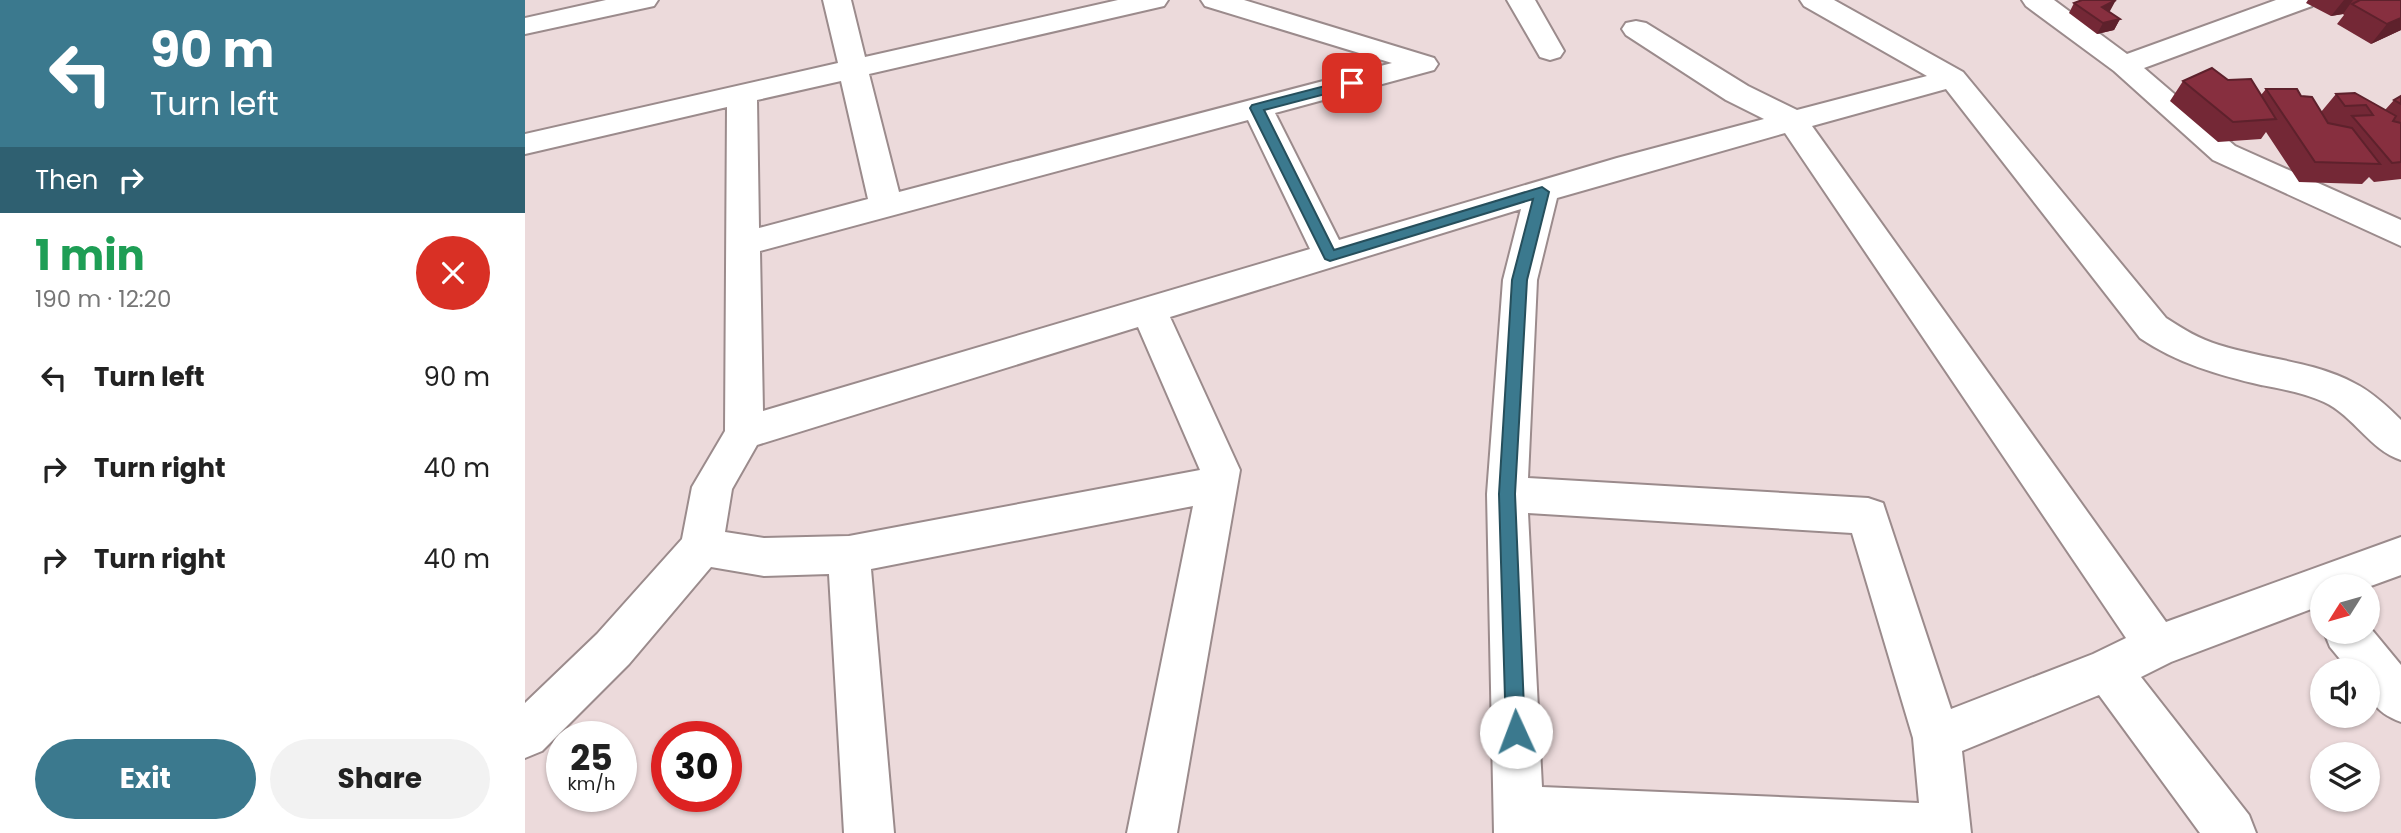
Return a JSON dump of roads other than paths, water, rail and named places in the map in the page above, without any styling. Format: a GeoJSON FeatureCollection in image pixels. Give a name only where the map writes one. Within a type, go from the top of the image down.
{"type":"FeatureCollection","features":[{"type":"Feature","properties":{"kind":"street"},"geometry":{"type":"LineString","coordinates":[[525,26],[644,0]]}},
{"type":"Feature","properties":{"kind":"street"},"geometry":{"type":"LineString","coordinates":[[837,0],[887,206]]}},
{"type":"Feature","properties":{"kind":"street"},"geometry":{"type":"LineString","coordinates":[[525,144],[1154,0]]}},
{"type":"Feature","properties":{"kind":"street"},"geometry":{"type":"LineString","coordinates":[[743,244],[1423,64],[1215,0]]}},
{"type":"Feature","properties":{"kind":"street"},"geometry":{"type":"LineString","coordinates":[[1521,0],[1550,51]]}},
{"type":"Feature","properties":{"kind":"street"},"geometry":{"type":"LineString","coordinates":[[1814,0],[1953,78],[2153,328],[2184,349],[2331,388],[2360,407],[2401,444]]}},
{"type":"Feature","properties":{"kind":"street"},"geometry":{"type":"LineString","coordinates":[[2036,0],[2124,65],[2224,153],[2401,233]]}},
{"type":"Feature","properties":{"kind":"street"},"geometry":{"type":"LineString","coordinates":[[2124,65],[2302,0]]}},
{"type":"Feature","properties":{"kind":"street"},"geometry":{"type":"LineString","coordinates":[[1636,29],[1737,93],[1792,120],[2157,646]]}},
{"type":"Feature","properties":{"kind":"street"},"geometry":{"type":"LineString","coordinates":[[744,433],[1542,192],[1792,120],[1953,78]]}},
{"type":"Feature","properties":{"kind":"street"},"geometry":{"type":"LineString","coordinates":[[525,735],[613,649],[702,547],[712,487],[744,433],[742,94]]}},
{"type":"Feature","properties":{"kind":"street"},"geometry":{"type":"LineString","coordinates":[[1257,108],[1330,256]]}},
{"type":"Feature","properties":{"kind":"street"},"geometry":{"type":"LineString","coordinates":[[1507,494],[1868,516],[1937,738],[1946,831],[1519,822],[1507,494],[1520,280],[1542,192]]}},
{"type":"Feature","properties":{"kind":"street"},"geometry":{"type":"LineString","coordinates":[[2358,214],[2401,202]]}},
{"type":"Feature","properties":{"kind":"street"},"geometry":{"type":"LineString","coordinates":[[1149,311],[1220,470],[1151,833]]}},
{"type":"Feature","properties":{"kind":"street"},"geometry":{"type":"LineString","coordinates":[[702,547],[764,557],[849,555],[1217,484]]}},
{"type":"Feature","properties":{"kind":"street"},"geometry":{"type":"LineString","coordinates":[[849,555],[869,833]]}},
{"type":"Feature","properties":{"kind":"street"},"geometry":{"type":"LineString","coordinates":[[2364,574],[2401,556]]}},
{"type":"Feature","properties":{"kind":"street"},"geometry":{"type":"LineString","coordinates":[[1937,738],[2108,670],[2157,646],[2310,599]]}},
{"type":"Feature","properties":{"kind":"street"},"geometry":{"type":"LineString","coordinates":[[2356,644],[2401,699]]}},
{"type":"Feature","properties":{"kind":"street"},"geometry":{"type":"LineString","coordinates":[[2108,670],[2231,833]]}}]}
